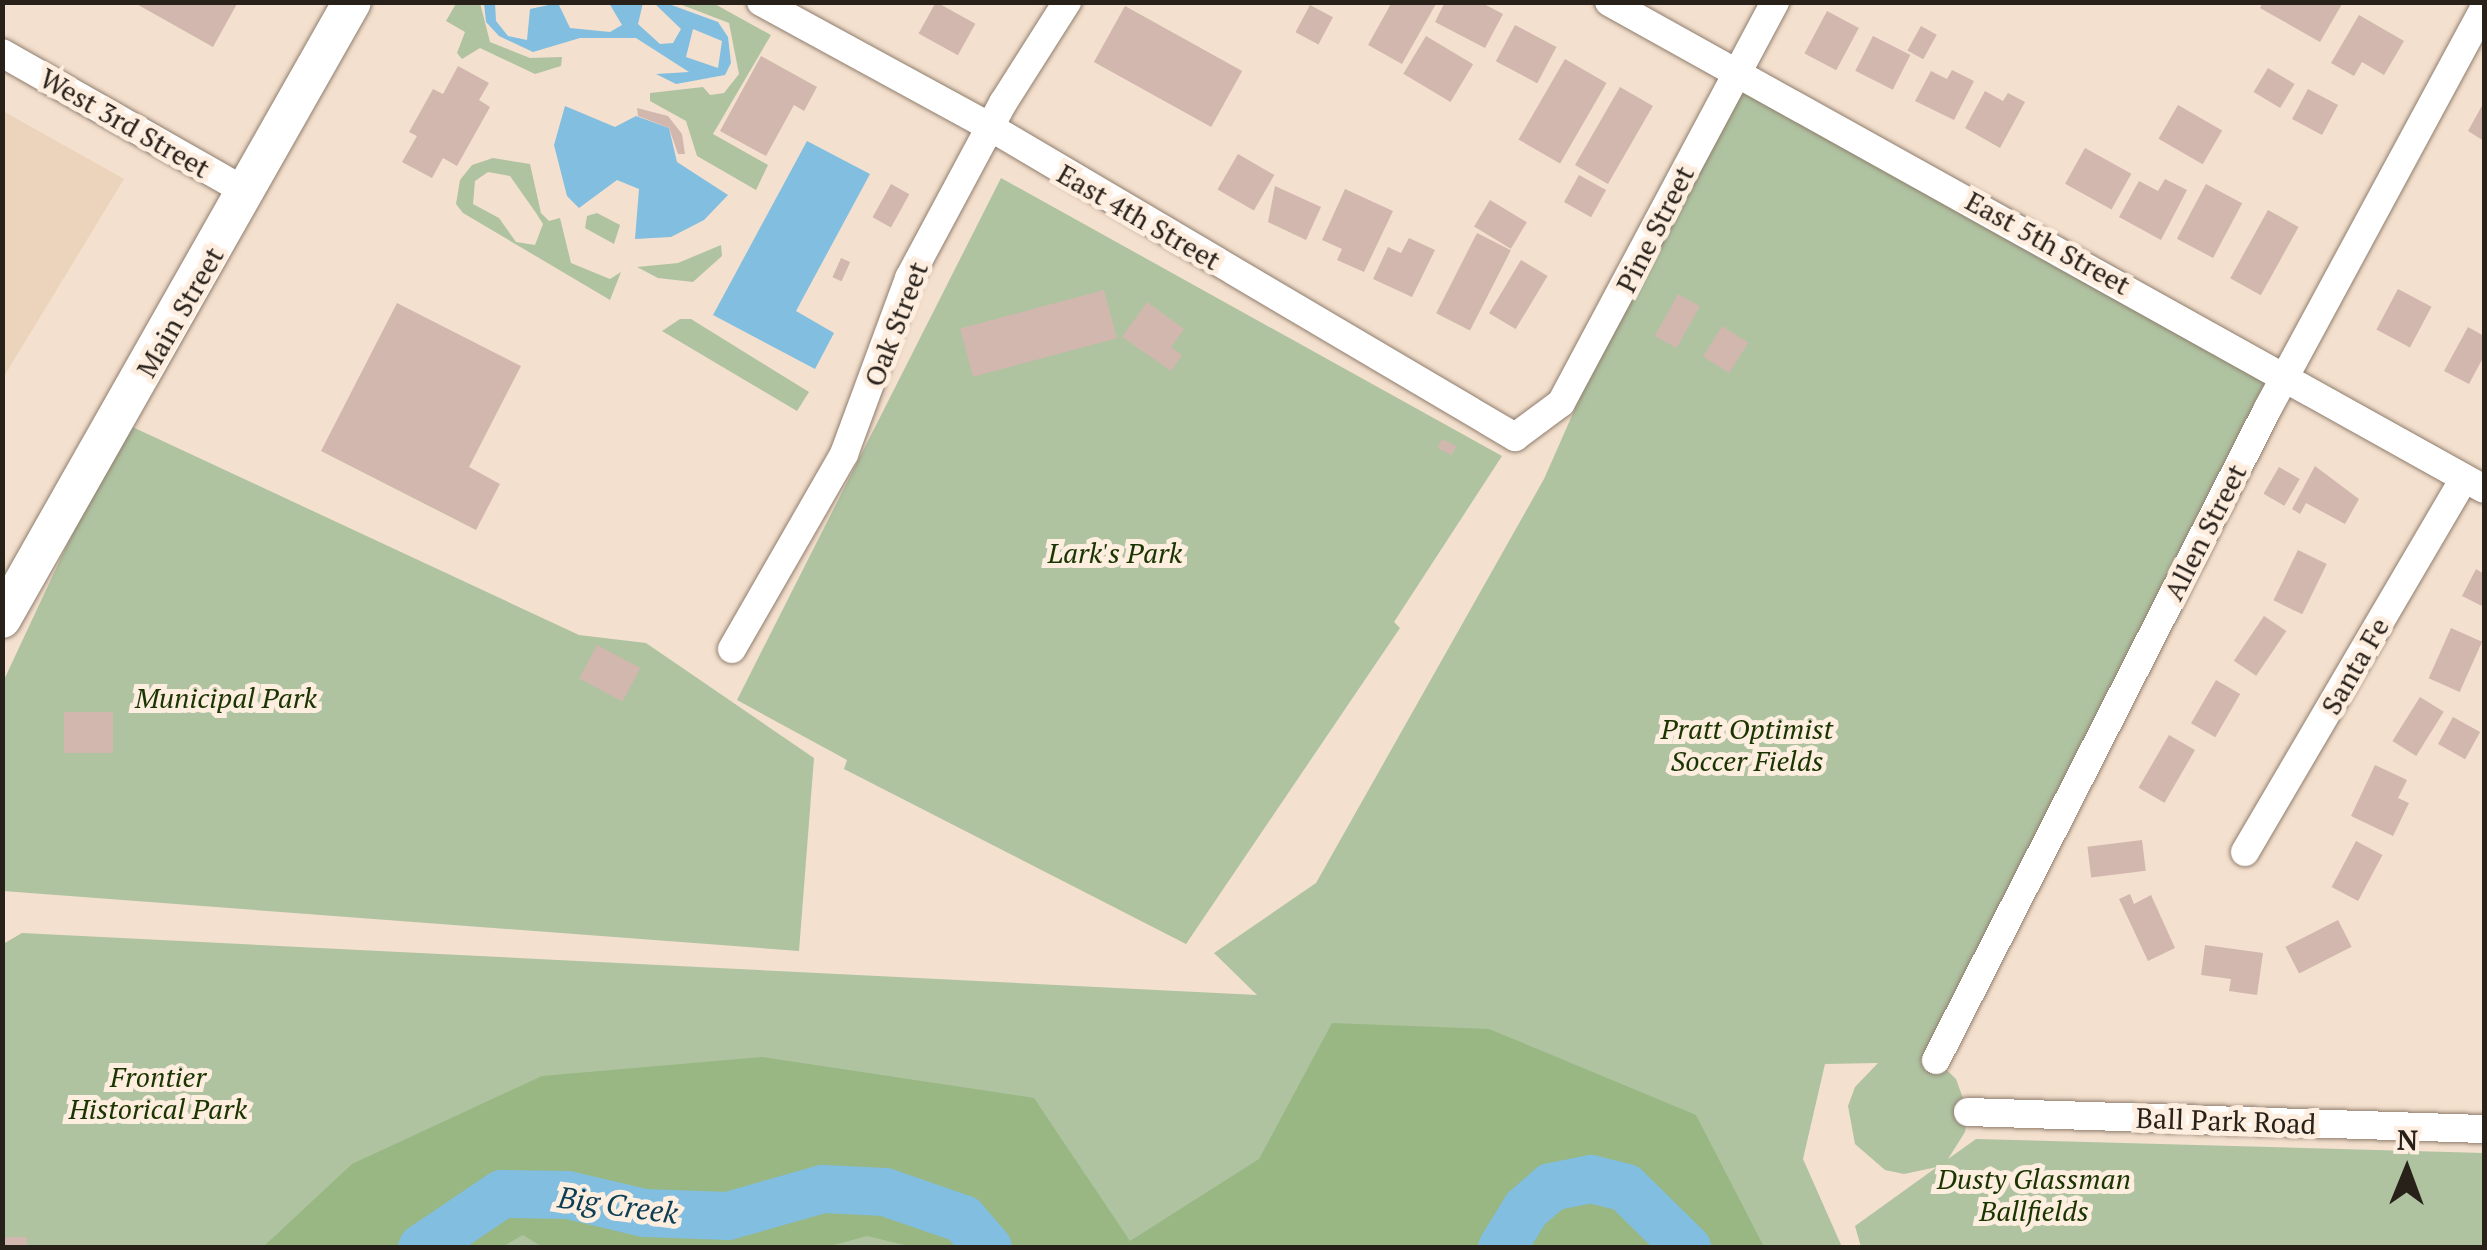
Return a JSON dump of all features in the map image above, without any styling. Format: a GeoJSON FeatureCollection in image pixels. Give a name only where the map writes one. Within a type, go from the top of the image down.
{"type":"FeatureCollection","features":[{"type":"Feature","properties":{"kind":"street","name":"Main Street"},"geometry":{"type":"LineString","coordinates":[[2,619],[248,193],[352,2]]}},
{"type":"Feature","properties":{"kind":"street","name":"East 4th Street"},"geometry":{"type":"LineString","coordinates":[[761,2],[990,128],[1515,437]]}},
{"type":"Feature","properties":{"kind":"street","name":"Oak Street"},"geometry":{"type":"LineString","coordinates":[[732,649],[844,454],[909,278],[990,128],[1068,2]]}},
{"type":"Feature","properties":{"kind":"street","name":"East 5th Street"},"geometry":{"type":"LineString","coordinates":[[1610,2],[2474,484]]}},
{"type":"Feature","properties":{"kind":"street","name":"Pine Street"},"geometry":{"type":"LineString","coordinates":[[1515,437],[1561,403],[1775,2]]}},
{"type":"Feature","properties":{"kind":"street","name":"Allen Street"},"geometry":{"type":"LineString","coordinates":[[1936,1060],[2286,377],[2482,5]]}},
{"type":"Feature","properties":{"kind":"street","name":"West 3rd Street"},"geometry":{"type":"LineString","coordinates":[[2,53],[248,193]]}},
{"type":"Feature","properties":{"kind":"street","name":"Santa Fe"},"geometry":{"type":"LineString","coordinates":[[2245,852],[2474,484]]}},
{"type":"Feature","properties":{"kind":"street","name":"Ball Park Road"},"geometry":{"type":"LineString","coordinates":[[1968,1112],[2484,1129]]}},
{"type":"Feature","properties":{"kind":"shaded area"},"geometry":{"type":"Polygon","coordinates":[[[3,111],[124,179],[3,378],[3,111]]]}},
{"type":"Feature","properties":{"kind":"green space"},"geometry":{"type":"Polygon","coordinates":[[[457,2],[480,3],[490,42],[530,58],[562,57],[561,66],[535,74],[480,48],[462,59],[457,53],[465,32],[446,21],[457,2]]]}},
{"type":"Feature","properties":{"kind":"green space"},"geometry":{"type":"Polygon","coordinates":[[[677,3],[713,3],[771,35],[713,134],[768,165],[756,190],[697,156],[686,121],[650,101],[650,93],[703,87],[710,95],[724,93],[739,74],[729,23],[677,3]]]}},
{"type":"Feature","properties":{"kind":"green space"},"geometry":{"type":"Polygon","coordinates":[[[1736,71],[2286,377],[1936,1060],[1956,1079],[1968,1112],[1965,1132],[1948,1159],[1976,1139],[2484,1153],[2484,1247],[1861,1247],[1855,1226],[1937,1167],[1904,1174],[1885,1170],[1855,1144],[1848,1106],[1855,1087],[1878,1063],[1825,1064],[1803,1159],[1842,1247],[3,1248],[3,944],[22,933],[1257,995],[1214,953],[1316,883],[1544,479],[1642,257],[1736,71]]]}},
{"type":"Feature","properties":{"kind":"green space"},"geometry":{"type":"Polygon","coordinates":[[[493,158],[530,164],[541,213],[549,221],[560,218],[571,263],[610,279],[621,272],[610,300],[463,213],[456,204],[460,180],[472,165],[493,158]],[[488,172],[475,181],[473,204],[499,218],[516,242],[535,245],[543,224],[510,176],[488,172]]]}},
{"type":"Feature","properties":{"kind":"green space","name":"Lark's Park"},"geometry":{"type":"Polygon","coordinates":[[[1001,178],[1502,456],[1394,622],[1400,628],[1186,944],[844,769],[847,760],[737,700],[1001,178]]]}},
{"type":"Feature","properties":{"kind":"green space"},"geometry":{"type":"Polygon","coordinates":[[[597,213],[620,225],[614,244],[585,228],[587,216],[597,213]]]}},
{"type":"Feature","properties":{"kind":"green space"},"geometry":{"type":"Polygon","coordinates":[[[721,245],[722,256],[693,282],[658,278],[637,267],[678,263],[721,245]]]}},
{"type":"Feature","properties":{"kind":"green space"},"geometry":{"type":"Polygon","coordinates":[[[680,319],[691,319],[809,392],[797,411],[662,331],[680,319]]]}},
{"type":"Feature","properties":{"kind":"green space","name":"Municipal Park"},"geometry":{"type":"Polygon","coordinates":[[[124,423],[579,635],[646,643],[814,758],[799,951],[3,891],[3,682],[124,423]]]}},
{"type":"Feature","properties":{"kind":"green space"},"geometry":{"type":"Polygon","coordinates":[[[1332,1023],[1489,1029],[1696,1115],[1764,1247],[917,1248],[867,1236],[823,1248],[544,1248],[523,1235],[502,1247],[263,1247],[352,1164],[542,1076],[762,1057],[1034,1098],[1130,1241],[1259,1159],[1332,1023]]]}},
{"type":"Feature","properties":{"kind":"water"},"geometry":{"type":"Polygon","coordinates":[[[484,3],[495,3],[496,21],[508,36],[527,40],[530,9],[558,3],[570,28],[610,32],[622,25],[609,3],[643,3],[638,24],[660,44],[673,43],[681,29],[654,3],[666,3],[718,22],[728,37],[731,63],[725,75],[676,84],[656,74],[689,72],[636,38],[580,38],[533,52],[499,36],[486,22],[484,3]],[[693,29],[686,57],[718,68],[722,41],[693,29]]]}},
{"type":"Feature","properties":{"kind":"water"},"geometry":{"type":"Polygon","coordinates":[[[565,106],[615,127],[636,116],[669,128],[677,162],[728,195],[704,220],[671,237],[635,239],[639,189],[617,180],[579,208],[567,196],[554,145],[565,106]]]}},
{"type":"Feature","properties":{"kind":"water"},"geometry":{"type":"Polygon","coordinates":[[[807,141],[870,174],[796,311],[834,333],[815,369],[713,315],[807,141]]]}},
{"type":"Feature","properties":{"kind":"building"},"geometry":{"type":"Polygon","coordinates":[[[133,2],[238,2],[213,47],[133,2]]]}},
{"type":"Feature","properties":{"kind":"building"},"geometry":{"type":"Polygon","coordinates":[[[936,2],[975,24],[958,55],[919,33],[936,2]]]}},
{"type":"Feature","properties":{"kind":"building"},"geometry":{"type":"Polygon","coordinates":[[[1392,2],[1437,2],[1402,64],[1368,45],[1392,2]]]}},
{"type":"Feature","properties":{"kind":"building"},"geometry":{"type":"Polygon","coordinates":[[[1445,2],[1480,2],[1503,14],[1485,48],[1435,22],[1445,2]]]}},
{"type":"Feature","properties":{"kind":"building"},"geometry":{"type":"Polygon","coordinates":[[[2263,2],[2342,4],[2320,42],[2260,8],[2263,2]]]}},
{"type":"Feature","properties":{"kind":"building"},"geometry":{"type":"Polygon","coordinates":[[[1310,5],[1333,17],[1318,45],[1295,32],[1310,5]]]}},
{"type":"Feature","properties":{"kind":"building"},"geometry":{"type":"Polygon","coordinates":[[[1125,6],[1242,71],[1211,127],[1094,62],[1125,6]]]}},
{"type":"Feature","properties":{"kind":"building"},"geometry":{"type":"Polygon","coordinates":[[[1827,11],[1859,28],[1836,70],[1804,53],[1827,11]]]}},
{"type":"Feature","properties":{"kind":"building"},"geometry":{"type":"Polygon","coordinates":[[[2359,15],[2404,41],[2384,75],[2362,62],[2354,76],[2331,63],[2359,15]]]}},
{"type":"Feature","properties":{"kind":"building"},"geometry":{"type":"Polygon","coordinates":[[[1515,25],[1556,47],[1537,83],[1496,61],[1515,25]]]}},
{"type":"Feature","properties":{"kind":"building"},"geometry":{"type":"Polygon","coordinates":[[[1921,26],[1937,35],[1923,59],[1907,50],[1921,26]]]}},
{"type":"Feature","properties":{"kind":"building"},"geometry":{"type":"Polygon","coordinates":[[[1426,36],[1473,64],[1450,102],[1403,74],[1426,36]]]}},
{"type":"Feature","properties":{"kind":"building"},"geometry":{"type":"Polygon","coordinates":[[[1873,36],[1910,55],[1893,90],[1855,71],[1873,36]]]}},
{"type":"Feature","properties":{"kind":"building"},"geometry":{"type":"Polygon","coordinates":[[[761,56],[817,87],[804,111],[794,105],[766,156],[720,131],[761,56]]]}},
{"type":"Feature","properties":{"kind":"building"},"geometry":{"type":"Polygon","coordinates":[[[1565,59],[1607,83],[1560,164],[1518,140],[1565,59]]]}},
{"type":"Feature","properties":{"kind":"building"},"geometry":{"type":"Polygon","coordinates":[[[458,66],[489,83],[479,100],[490,107],[457,166],[443,158],[432,178],[402,162],[417,136],[409,132],[433,89],[443,94],[458,66]]]}},
{"type":"Feature","properties":{"kind":"building"},"geometry":{"type":"Polygon","coordinates":[[[2268,68],[2295,84],[2280,108],[2254,92],[2268,68]]]}},
{"type":"Feature","properties":{"kind":"building"},"geometry":{"type":"Polygon","coordinates":[[[1952,70],[1974,81],[1954,120],[1915,101],[1931,71],[1947,79],[1952,70]]]}},
{"type":"Feature","properties":{"kind":"building"},"geometry":{"type":"Polygon","coordinates":[[[1620,87],[1653,106],[1608,184],[1575,165],[1620,87]]]}},
{"type":"Feature","properties":{"kind":"building"},"geometry":{"type":"Polygon","coordinates":[[[2308,89],[2338,105],[2322,135],[2292,119],[2308,89]]]}},
{"type":"Feature","properties":{"kind":"building"},"geometry":{"type":"Polygon","coordinates":[[[1985,91],[2003,101],[2008,93],[2025,102],[2000,148],[1965,128],[1985,91]]]}},
{"type":"Feature","properties":{"kind":"building"},"geometry":{"type":"Polygon","coordinates":[[[2484,102],[2484,141],[2468,131],[2484,102]]]}},
{"type":"Feature","properties":{"kind":"building"},"geometry":{"type":"Polygon","coordinates":[[[2178,105],[2222,130],[2203,164],[2158,139],[2178,105]]]}},
{"type":"Feature","properties":{"kind":"building"},"geometry":{"type":"Polygon","coordinates":[[[637,108],[668,116],[682,134],[685,154],[678,154],[669,128],[638,116],[637,108]]]}},
{"type":"Feature","properties":{"kind":"building"},"geometry":{"type":"Polygon","coordinates":[[[2085,148],[2131,174],[2111,210],[2065,184],[2085,148]]]}},
{"type":"Feature","properties":{"kind":"building"},"geometry":{"type":"Polygon","coordinates":[[[1238,154],[1274,175],[1254,211],[1218,190],[1238,154]]]}},
{"type":"Feature","properties":{"kind":"building"},"geometry":{"type":"Polygon","coordinates":[[[1579,175],[1606,190],[1591,217],[1564,202],[1579,175]]]}},
{"type":"Feature","properties":{"kind":"building"},"geometry":{"type":"Polygon","coordinates":[[[2165,179],[2187,190],[2161,240],[2119,217],[2139,181],[2158,191],[2165,179]]]}},
{"type":"Feature","properties":{"kind":"building"},"geometry":{"type":"Polygon","coordinates":[[[891,184],[909,194],[891,227],[873,217],[891,184]]]}},
{"type":"Feature","properties":{"kind":"building"},"geometry":{"type":"Polygon","coordinates":[[[2206,184],[2242,203],[2213,258],[2177,239],[2206,184]]]}},
{"type":"Feature","properties":{"kind":"building"},"geometry":{"type":"Polygon","coordinates":[[[1275,186],[1321,207],[1306,240],[1268,222],[1275,186]]]}},
{"type":"Feature","properties":{"kind":"building"},"geometry":{"type":"Polygon","coordinates":[[[1345,189],[1393,211],[1364,272],[1337,260],[1342,249],[1322,240],[1345,189]]]}},
{"type":"Feature","properties":{"kind":"building"},"geometry":{"type":"Polygon","coordinates":[[[1490,200],[1527,222],[1511,249],[1474,227],[1490,200]]]}},
{"type":"Feature","properties":{"kind":"building"},"geometry":{"type":"Polygon","coordinates":[[[2268,210],[2299,227],[2261,295],[2230,278],[2268,210]]]}},
{"type":"Feature","properties":{"kind":"building"},"geometry":{"type":"Polygon","coordinates":[[[1477,233],[1511,250],[1470,330],[1436,313],[1477,233]]]}},
{"type":"Feature","properties":{"kind":"building"},"geometry":{"type":"Polygon","coordinates":[[[1409,238],[1435,250],[1412,297],[1373,279],[1388,247],[1401,253],[1409,238]]]}},
{"type":"Feature","properties":{"kind":"building"},"geometry":{"type":"Polygon","coordinates":[[[841,258],[850,262],[842,281],[832,277],[841,258]]]}},
{"type":"Feature","properties":{"kind":"building"},"geometry":{"type":"Polygon","coordinates":[[[1521,260],[1548,276],[1516,329],[1489,313],[1521,260]]]}},
{"type":"Feature","properties":{"kind":"building"},"geometry":{"type":"Polygon","coordinates":[[[2398,289],[2432,307],[2410,347],[2376,330],[2398,289]]]}},
{"type":"Feature","properties":{"kind":"building"},"geometry":{"type":"Polygon","coordinates":[[[1104,290],[1117,338],[973,377],[960,329],[1104,290]]]}},
{"type":"Feature","properties":{"kind":"building"},"geometry":{"type":"Polygon","coordinates":[[[1678,294],[1700,306],[1677,348],[1655,336],[1678,294]]]}},
{"type":"Feature","properties":{"kind":"building"},"geometry":{"type":"Polygon","coordinates":[[[1147,302],[1184,329],[1171,347],[1182,355],[1171,371],[1122,337],[1147,302]]]}},
{"type":"Feature","properties":{"kind":"building"},"geometry":{"type":"Polygon","coordinates":[[[397,303],[521,366],[469,467],[500,484],[476,530],[321,451],[397,303]]]}},
{"type":"Feature","properties":{"kind":"building"},"geometry":{"type":"Polygon","coordinates":[[[1722,326],[1748,342],[1729,373],[1703,357],[1722,326]]]}},
{"type":"Feature","properties":{"kind":"building"},"geometry":{"type":"Polygon","coordinates":[[[2468,327],[2484,336],[2484,356],[2469,384],[2444,371],[2468,327]]]}},
{"type":"Feature","properties":{"kind":"building"},"geometry":{"type":"Polygon","coordinates":[[[1442,439],[1456,446],[1452,455],[1437,448],[1442,439]]]}},
{"type":"Feature","properties":{"kind":"building"},"geometry":{"type":"Polygon","coordinates":[[[2315,466],[2359,499],[2345,524],[2306,503],[2300,514],[2292,509],[2315,466]]]}},
{"type":"Feature","properties":{"kind":"building"},"geometry":{"type":"Polygon","coordinates":[[[2279,467],[2300,479],[2284,506],[2264,494],[2279,467]]]}},
{"type":"Feature","properties":{"kind":"building"},"geometry":{"type":"Polygon","coordinates":[[[2298,550],[2327,564],[2302,614],[2273,600],[2298,550]]]}},
{"type":"Feature","properties":{"kind":"building"},"geometry":{"type":"Polygon","coordinates":[[[2476,569],[2484,574],[2484,607],[2462,596],[2476,569]]]}},
{"type":"Feature","properties":{"kind":"building"},"geometry":{"type":"Polygon","coordinates":[[[2264,616],[2286,631],[2256,676],[2234,661],[2264,616]]]}},
{"type":"Feature","properties":{"kind":"building"},"geometry":{"type":"Polygon","coordinates":[[[2451,628],[2482,642],[2460,692],[2429,678],[2451,628]]]}},
{"type":"Feature","properties":{"kind":"building"},"geometry":{"type":"Polygon","coordinates":[[[597,645],[640,668],[622,702],[579,679],[597,645]]]}},
{"type":"Feature","properties":{"kind":"building"},"geometry":{"type":"Polygon","coordinates":[[[2216,680],[2240,694],[2215,737],[2191,723],[2216,680]]]}},
{"type":"Feature","properties":{"kind":"building"},"geometry":{"type":"Polygon","coordinates":[[[2420,697],[2444,712],[2416,756],[2392,741],[2420,697]]]}},
{"type":"Feature","properties":{"kind":"building"},"geometry":{"type":"Polygon","coordinates":[[[64,712],[113,712],[113,753],[64,753],[64,712]]]}},
{"type":"Feature","properties":{"kind":"building"},"geometry":{"type":"Polygon","coordinates":[[[2453,717],[2480,732],[2465,759],[2438,744],[2453,717]]]}},
{"type":"Feature","properties":{"kind":"building"},"geometry":{"type":"Polygon","coordinates":[[[2169,735],[2195,750],[2164,803],[2138,788],[2169,735]]]}},
{"type":"Feature","properties":{"kind":"building"},"geometry":{"type":"Polygon","coordinates":[[[2375,765],[2407,780],[2398,798],[2409,803],[2393,836],[2351,816],[2375,765]]]}},
{"type":"Feature","properties":{"kind":"building"},"geometry":{"type":"Polygon","coordinates":[[[2142,840],[2146,871],[2091,877],[2087,847],[2142,840]]]}},
{"type":"Feature","properties":{"kind":"building"},"geometry":{"type":"Polygon","coordinates":[[[2356,841],[2382,855],[2358,901],[2332,887],[2356,841]]]}},
{"type":"Feature","properties":{"kind":"building"},"geometry":{"type":"Polygon","coordinates":[[[2130,894],[2134,904],[2151,895],[2175,948],[2148,961],[2119,899],[2130,894]]]}},
{"type":"Feature","properties":{"kind":"building"},"geometry":{"type":"Polygon","coordinates":[[[2338,920],[2352,947],[2299,974],[2285,947],[2338,920]]]}},
{"type":"Feature","properties":{"kind":"building"},"geometry":{"type":"Polygon","coordinates":[[[2205,945],[2263,953],[2257,995],[2229,991],[2231,979],[2201,975],[2205,945]]]}},
{"type":"Feature","properties":{"kind":"building"},"geometry":{"type":"Polygon","coordinates":[[[2,1237],[27,1237],[27,1248],[2,1248],[2,1237]]]}},
{"type":"Feature","properties":{"kind":"waterway","name":"Big Creek"},"geometry":{"type":"LineString","coordinates":[[1502,1248],[1526,1209],[1551,1187],[1591,1179],[1626,1188],[1687,1248]]}},
{"type":"Feature","properties":{"kind":"waterway","name":"Big Creek"},"geometry":{"type":"LineString","coordinates":[[422,1248],[502,1194],[568,1195],[645,1213],[728,1216],[823,1189],[885,1192],[963,1219],[988,1248]]}},
{"type":"Feature","properties":{"kind":"park label","name":"Pratt Optimist Soccer Fields"},"geometry":{"type":"Point","coordinates":[1747,745]}},
{"type":"Feature","properties":{"kind":"park label","name":"Frontier Historical Park"},"geometry":{"type":"Point","coordinates":[158,1093]}},
{"type":"Feature","properties":{"kind":"park label","name":"Dusty Glassman Ballfields"},"geometry":{"type":"Point","coordinates":[2034,1195]}}]}
